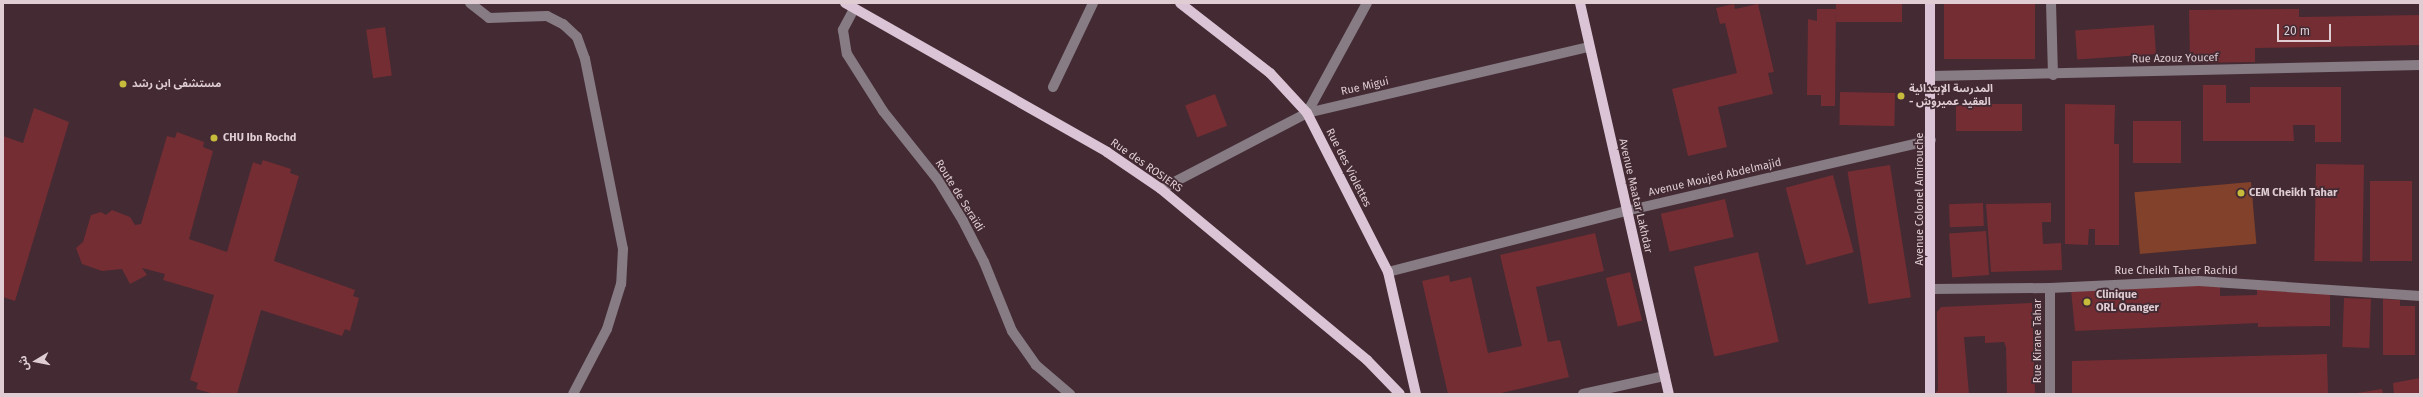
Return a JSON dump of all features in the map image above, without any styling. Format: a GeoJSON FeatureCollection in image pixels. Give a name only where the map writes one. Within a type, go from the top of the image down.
{"type":"FeatureCollection","features":[{"type":"Feature","properties":{"kind":"main road","name":"Rue des Violettes"},"geometry":{"type":"LineString","coordinates":[[1180,3],[1270,73],[1307,113],[1388,272],[1416,394]]}},
{"type":"Feature","properties":{"kind":"main road","name":"Avenue Maatar Lakhdar"},"geometry":{"type":"LineString","coordinates":[[1580,3],[1588,47],[1669,394]]}},
{"type":"Feature","properties":{"kind":"main road","name":"Avenue Colonel Amirouche"},"geometry":{"type":"LineString","coordinates":[[1930,3],[1932,289],[1930,394]]}},
{"type":"Feature","properties":{"kind":"main road","name":"Rue des ROSIERS"},"geometry":{"type":"LineString","coordinates":[[850,6],[1107,152],[1161,189],[1367,360],[1400,394]]}},
{"type":"Feature","properties":{"kind":"street"},"geometry":{"type":"LineString","coordinates":[[470,3],[489,18],[547,16],[564,24],[577,37],[585,59],[623,238],[621,284],[607,329],[573,394]]}},
{"type":"Feature","properties":{"kind":"street"},"geometry":{"type":"LineString","coordinates":[[1053,88],[1093,3]]}},
{"type":"Feature","properties":{"kind":"street"},"geometry":{"type":"LineString","coordinates":[[1307,113],[1368,3]]}},
{"type":"Feature","properties":{"kind":"street"},"geometry":{"type":"LineString","coordinates":[[2051,3],[2053,74]]}},
{"type":"Feature","properties":{"kind":"street","name":"Route de Seraïdi"},"geometry":{"type":"LineString","coordinates":[[850,6],[843,30],[847,54],[883,110],[938,180],[963,221],[984,262],[1012,331],[1036,365],[1070,394]]}},
{"type":"Feature","properties":{"kind":"street","name":"Rue Migui"},"geometry":{"type":"LineString","coordinates":[[1161,189],[1307,113],[1588,47]]}},
{"type":"Feature","properties":{"kind":"street","name":"Rue Azouz Youcef"},"geometry":{"type":"LineString","coordinates":[[1931,76],[2420,65]]}},
{"type":"Feature","properties":{"kind":"street","name":"Avenue Moujed Abdelmajid"},"geometry":{"type":"LineString","coordinates":[[1388,272],[1626,211],[1931,140]]}},
{"type":"Feature","properties":{"kind":"street","name":"Rue Cheikh Taher Rachid"},"geometry":{"type":"LineString","coordinates":[[1932,289],[2050,288],[2200,281],[2420,296]]}},
{"type":"Feature","properties":{"kind":"street","name":"Rue Kirane Tahar"},"geometry":{"type":"LineString","coordinates":[[2050,288],[2050,394]]}},
{"type":"Feature","properties":{"kind":"street"},"geometry":{"type":"LineString","coordinates":[[1583,394],[1665,376]]}},
{"type":"Feature","properties":{"kind":"shaded area"},"geometry":{"type":"Polygon","coordinates":[[[2251,182],[2256,244],[2140,254],[2134,192],[2251,182]]]}},
{"type":"Feature","properties":{"kind":"building"},"geometry":{"type":"Polygon","coordinates":[[[1836,3],[1902,3],[1902,22],[1836,22],[1836,3]]]}},
{"type":"Feature","properties":{"kind":"building"},"geometry":{"type":"Polygon","coordinates":[[[1944,3],[2035,3],[2035,59],[1944,59],[1944,3]]]}},
{"type":"Feature","properties":{"kind":"building"},"geometry":{"type":"Polygon","coordinates":[[[1734,4],[1735,9],[1758,4],[1774,72],[1768,73],[1773,94],[1718,107],[1727,147],[1688,156],[1672,89],[1737,73],[1725,23],[1720,24],[1716,8],[1734,4]]]}},
{"type":"Feature","properties":{"kind":"building"},"geometry":{"type":"Polygon","coordinates":[[[1817,9],[1836,9],[1835,106],[1821,106],[1821,95],[1807,95],[1808,19],[1817,21],[1817,9]]]}},
{"type":"Feature","properties":{"kind":"building"},"geometry":{"type":"Polygon","coordinates":[[[2299,9],[2299,17],[2420,15],[2420,45],[2255,48],[2255,62],[2190,63],[2189,10],[2299,9]]]}},
{"type":"Feature","properties":{"kind":"building"},"geometry":{"type":"Polygon","coordinates":[[[2154,25],[2156,54],[2077,59],[2075,31],[2154,25]]]}},
{"type":"Feature","properties":{"kind":"building"},"geometry":{"type":"Polygon","coordinates":[[[385,27],[392,76],[373,78],[366,30],[385,27]]]}},
{"type":"Feature","properties":{"kind":"building"},"geometry":{"type":"Polygon","coordinates":[[[2203,85],[2226,85],[2226,103],[2250,103],[2250,87],[2341,87],[2341,142],[2315,142],[2315,125],[2293,125],[2294,141],[2203,141],[2203,85]]]}},
{"type":"Feature","properties":{"kind":"building"},"geometry":{"type":"Polygon","coordinates":[[[1840,92],[1895,93],[1894,126],[1839,125],[1840,92]]]}},
{"type":"Feature","properties":{"kind":"building"},"geometry":{"type":"Polygon","coordinates":[[[1215,94],[1227,126],[1197,137],[1185,105],[1215,94]]]}},
{"type":"Feature","properties":{"kind":"building"},"geometry":{"type":"Polygon","coordinates":[[[1956,104],[2022,104],[2022,131],[1956,131],[1956,104]]]}},
{"type":"Feature","properties":{"kind":"building"},"geometry":{"type":"Polygon","coordinates":[[[2065,104],[2115,105],[2114,144],[2119,144],[2119,245],[2095,245],[2095,229],[2089,229],[2088,245],[2065,244],[2065,104]]]}},
{"type":"Feature","properties":{"kind":"building"},"geometry":{"type":"Polygon","coordinates":[[[34,108],[69,122],[15,301],[3,297],[3,136],[23,143],[34,108]]]}},
{"type":"Feature","properties":{"kind":"building"},"geometry":{"type":"Polygon","coordinates":[[[2133,121],[2181,121],[2181,163],[2133,163],[2133,121]]]}},
{"type":"Feature","properties":{"kind":"building"},"geometry":{"type":"Polygon","coordinates":[[[177,132],[204,142],[203,147],[213,151],[189,239],[227,252],[253,162],[261,165],[263,160],[291,169],[290,173],[299,176],[274,261],[355,290],[353,296],[359,298],[350,331],[345,329],[342,336],[261,310],[237,394],[214,394],[196,389],[198,383],[190,380],[214,295],[163,280],[165,274],[142,268],[147,275],[130,284],[122,269],[102,271],[82,264],[76,248],[83,242],[91,215],[101,212],[106,215],[112,210],[130,217],[135,225],[141,224],[167,136],[175,138],[177,132]]]}},
{"type":"Feature","properties":{"kind":"building"},"geometry":{"type":"Polygon","coordinates":[[[2316,164],[2364,165],[2362,262],[2314,261],[2316,164]]]}},
{"type":"Feature","properties":{"kind":"building"},"geometry":{"type":"Polygon","coordinates":[[[1890,165],[1911,297],[1868,304],[1848,172],[1890,165]]]}},
{"type":"Feature","properties":{"kind":"building"},"geometry":{"type":"Polygon","coordinates":[[[1833,175],[1854,252],[1806,265],[1786,188],[1833,175]]]}},
{"type":"Feature","properties":{"kind":"building"},"geometry":{"type":"Polygon","coordinates":[[[2370,181],[2412,181],[2412,261],[2370,261],[2370,181]]]}},
{"type":"Feature","properties":{"kind":"building"},"geometry":{"type":"Polygon","coordinates":[[[1725,199],[1734,237],[1669,252],[1661,214],[1725,199]]]}},
{"type":"Feature","properties":{"kind":"building"},"geometry":{"type":"Polygon","coordinates":[[[1983,203],[1984,226],[1950,227],[1949,204],[1983,203]]]}},
{"type":"Feature","properties":{"kind":"building"},"geometry":{"type":"Polygon","coordinates":[[[2051,203],[2051,222],[2042,222],[2043,244],[2061,243],[2062,270],[1991,272],[1986,204],[2051,203]]]}},
{"type":"Feature","properties":{"kind":"building"},"geometry":{"type":"Polygon","coordinates":[[[1986,231],[1989,275],[1952,277],[1949,234],[1986,231]]]}},
{"type":"Feature","properties":{"kind":"building"},"geometry":{"type":"Polygon","coordinates":[[[1595,233],[1604,271],[1536,287],[1548,342],[1560,340],[1569,377],[1497,394],[1448,394],[1422,281],[1449,275],[1450,282],[1471,277],[1488,353],[1522,346],[1500,255],[1595,233]]]}},
{"type":"Feature","properties":{"kind":"building"},"geometry":{"type":"Polygon","coordinates":[[[1758,252],[1779,342],[1714,356],[1694,267],[1758,252]]]}},
{"type":"Feature","properties":{"kind":"building"},"geometry":{"type":"Polygon","coordinates":[[[1630,272],[1642,321],[1618,327],[1606,278],[1630,272]]]}},
{"type":"Feature","properties":{"kind":"building"},"geometry":{"type":"Polygon","coordinates":[[[2220,285],[2220,296],[2257,295],[2257,290],[2330,290],[2330,326],[2258,327],[2258,323],[2075,331],[2071,290],[2220,285]]]}},
{"type":"Feature","properties":{"kind":"building"},"geometry":{"type":"Polygon","coordinates":[[[2344,298],[2371,299],[2369,348],[2342,347],[2344,298]]]}},
{"type":"Feature","properties":{"kind":"building"},"geometry":{"type":"Polygon","coordinates":[[[2383,299],[2400,300],[2400,306],[2415,306],[2415,355],[2383,355],[2383,299]]]}},
{"type":"Feature","properties":{"kind":"building"},"geometry":{"type":"Polygon","coordinates":[[[2032,303],[2035,394],[2007,394],[2006,347],[2004,342],[1985,343],[1985,336],[1964,337],[1969,394],[1935,394],[1938,390],[1937,312],[1941,307],[2032,303]]]}},
{"type":"Feature","properties":{"kind":"building"},"geometry":{"type":"Polygon","coordinates":[[[2327,354],[2328,394],[2072,394],[2072,361],[2327,354]]]}},
{"type":"Feature","properties":{"kind":"building"},"geometry":{"type":"Polygon","coordinates":[[[2420,378],[2420,394],[2394,394],[2393,383],[2420,378]]]}},
{"type":"Feature","properties":{"kind":"building"},"geometry":{"type":"Polygon","coordinates":[[[2382,389],[2383,394],[2357,394],[2357,393],[2382,389]]]}},
{"type":"Feature","properties":{"kind":"place","name":"مستشفى ابن رشد"},"geometry":{"type":"Point","coordinates":[123,84]}},
{"type":"Feature","properties":{"kind":"place","name":"المدرسة الإبتدائية - العقيد عميروش"},"geometry":{"type":"Point","coordinates":[1901,96]}},
{"type":"Feature","properties":{"kind":"place","name":"CHU Ibn Rochd"},"geometry":{"type":"Point","coordinates":[214,138]}},
{"type":"Feature","properties":{"kind":"place","name":"CEM Cheikh Tahar"},"geometry":{"type":"Point","coordinates":[2241,193]}},
{"type":"Feature","properties":{"kind":"place","name":"Clinique ORL Oranger"},"geometry":{"type":"Point","coordinates":[2087,302]}}]}
